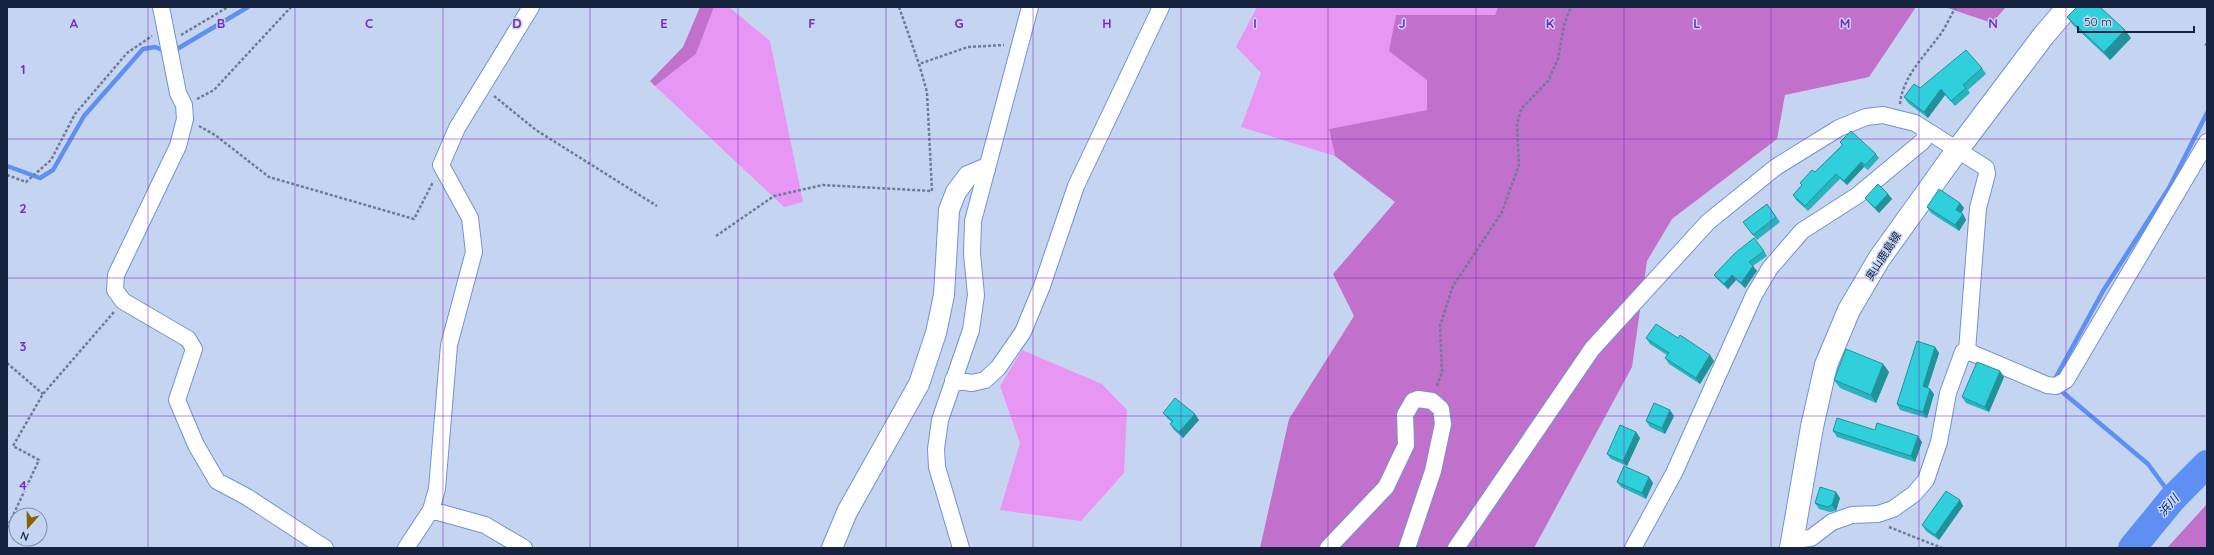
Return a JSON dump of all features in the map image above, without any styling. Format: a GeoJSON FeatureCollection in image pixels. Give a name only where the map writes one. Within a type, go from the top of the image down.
{"type":"FeatureCollection","features":[{"type":"Feature","properties":{"kind":"main road","name":"奥山鹿島線"},"geometry":{"type":"LineString","coordinates":[[1792,544],[1812,427],[1826,365],[1849,310],[1879,259],[1958,149],[2044,35],[2068,7]]}},
{"type":"Feature","properties":{"kind":"street"},"geometry":{"type":"LineString","coordinates":[[161,7],[178,93],[185,112],[178,146],[116,275],[115,290],[123,301],[188,339],[194,349],[177,400],[196,445],[217,481],[247,497],[324,548]]}},
{"type":"Feature","properties":{"kind":"street"},"geometry":{"type":"LineString","coordinates":[[406,548],[431,510],[437,489],[449,345],[474,252],[470,218],[441,165],[457,128],[531,7]]}},
{"type":"Feature","properties":{"kind":"street"},"geometry":{"type":"LineString","coordinates":[[961,548],[937,467],[936,449],[940,420],[971,330],[976,295],[972,254],[973,221],[1030,7]]}},
{"type":"Feature","properties":{"kind":"street"},"geometry":{"type":"LineString","coordinates":[[954,380],[972,383],[985,380],[998,368],[1022,332],[1042,286],[1076,186],[1161,7]]}},
{"type":"Feature","properties":{"kind":"street"},"geometry":{"type":"LineString","coordinates":[[1456,548],[1592,349],[1708,222],[1776,167],[1839,128],[1866,116],[1883,114],[1915,123],[1986,168],[1987,174],[1978,208],[1967,351]]}},
{"type":"Feature","properties":{"kind":"street"},"geometry":{"type":"LineString","coordinates":[[1633,548],[1674,473],[1754,295],[1770,268],[1802,231],[1858,195],[1923,141],[1927,132]]}},
{"type":"Feature","properties":{"kind":"street"},"geometry":{"type":"LineString","coordinates":[[1967,351],[2047,385],[2058,385],[2066,380],[2207,142]]}},
{"type":"Feature","properties":{"kind":"street"},"geometry":{"type":"LineString","coordinates":[[832,548],[847,512],[922,377],[936,333],[944,295],[949,210],[956,192],[968,176],[986,169]]}},
{"type":"Feature","properties":{"kind":"street"},"geometry":{"type":"LineString","coordinates":[[1792,544],[1811,538],[1832,522],[1852,515],[1878,514],[1893,509],[1914,494],[1926,480],[1939,442],[1948,393],[1963,352],[1967,351]]}},
{"type":"Feature","properties":{"kind":"street"},"geometry":{"type":"LineString","coordinates":[[1328,548],[1386,487],[1406,445],[1405,415],[1413,401],[1418,399],[1432,401],[1441,409],[1443,424],[1433,471],[1407,548]]}},
{"type":"Feature","properties":{"kind":"street"},"geometry":{"type":"LineString","coordinates":[[431,510],[485,525],[524,548]]}},
{"type":"Feature","properties":{"kind":"path"},"geometry":{"type":"LineString","coordinates":[[7,175],[26,182],[51,160],[75,114],[127,53],[228,7]]}},
{"type":"Feature","properties":{"kind":"path"},"geometry":{"type":"LineString","coordinates":[[291,7],[214,90],[185,112],[269,177],[414,219],[441,165]]}},
{"type":"Feature","properties":{"kind":"path"},"geometry":{"type":"LineString","coordinates":[[716,236],[774,196],[823,185],[932,191],[928,92],[899,7]]}},
{"type":"Feature","properties":{"kind":"path"},"geometry":{"type":"LineString","coordinates":[[1432,401],[1442,372],[1440,326],[1453,286],[1502,212],[1519,166],[1517,124],[1521,109],[1548,81],[1558,59],[1564,25],[1571,7]]}},
{"type":"Feature","properties":{"kind":"path"},"geometry":{"type":"LineString","coordinates":[[1898,117],[1901,94],[1909,75],[1943,30],[1956,7]]}},
{"type":"Feature","properties":{"kind":"path"},"geometry":{"type":"LineString","coordinates":[[919,64],[968,47],[1021,44]]}},
{"type":"Feature","properties":{"kind":"path"},"geometry":{"type":"LineString","coordinates":[[482,87],[536,130],[658,206]]}},
{"type":"Feature","properties":{"kind":"path"},"geometry":{"type":"LineString","coordinates":[[7,528],[39,460],[13,446],[43,394],[123,301]]}},
{"type":"Feature","properties":{"kind":"path"},"geometry":{"type":"LineString","coordinates":[[7,364],[43,394]]}},
{"type":"Feature","properties":{"kind":"path"},"geometry":{"type":"LineString","coordinates":[[1878,514],[1890,528],[1942,548]]}},
{"type":"Feature","properties":{"kind":"shaded area"},"geometry":{"type":"Polygon","coordinates":[[[700,7],[714,7],[696,54],[655,86],[650,81],[683,47],[700,7]]]}},
{"type":"Feature","properties":{"kind":"shaded area"},"geometry":{"type":"Polygon","coordinates":[[[714,7],[729,7],[770,41],[803,202],[784,207],[655,86],[696,54],[714,7]]]}},
{"type":"Feature","properties":{"kind":"shaded area"},"geometry":{"type":"Polygon","coordinates":[[[1257,7],[1498,7],[1495,15],[1396,15],[1390,51],[1427,80],[1427,110],[1329,129],[1335,156],[1241,127],[1261,73],[1236,47],[1257,7]]]}},
{"type":"Feature","properties":{"kind":"shaded area"},"geometry":{"type":"Polygon","coordinates":[[[1498,7],[1916,7],[1869,77],[1785,95],[1777,139],[1672,219],[1647,261],[1632,367],[1534,548],[1260,548],[1289,419],[1354,316],[1333,274],[1395,202],[1335,156],[1329,129],[1427,110],[1427,80],[1389,51],[1396,15],[1495,15],[1498,7]]]}},
{"type":"Feature","properties":{"kind":"shaded area"},"geometry":{"type":"Polygon","coordinates":[[[1945,7],[2006,7],[1992,23],[1945,7]]]}},
{"type":"Feature","properties":{"kind":"shaded area"},"geometry":{"type":"Polygon","coordinates":[[[1022,350],[1102,384],[1127,410],[1124,473],[1081,521],[1000,510],[1020,443],[1000,386],[1022,350]]]}},
{"type":"Feature","properties":{"kind":"shaded area"},"geometry":{"type":"Polygon","coordinates":[[[2207,504],[2207,548],[2167,548],[2207,504]]]}},
{"type":"Feature","properties":{"kind":"building"},"geometry":{"type":"Polygon","coordinates":[[[2077,7],[2100,7],[2125,30],[2104,52],[2067,17],[2077,7]]]}},
{"type":"Feature","properties":{"kind":"building"},"geometry":{"type":"Polygon","coordinates":[[[1966,50],[1982,68],[1963,85],[1966,88],[1951,101],[1941,89],[1924,112],[1904,97],[1914,84],[1920,88],[1966,50]]]}},
{"type":"Feature","properties":{"kind":"building"},"geometry":{"type":"Polygon","coordinates":[[[1851,131],[1876,154],[1865,165],[1861,162],[1844,181],[1836,174],[1805,206],[1793,195],[1802,185],[1800,183],[1812,170],[1815,172],[1843,145],[1840,142],[1851,131]]]}},
{"type":"Feature","properties":{"kind":"building"},"geometry":{"type":"Polygon","coordinates":[[[1878,184],[1888,194],[1875,208],[1865,198],[1878,184]]]}},
{"type":"Feature","properties":{"kind":"building"},"geometry":{"type":"Polygon","coordinates":[[[1939,189],[1960,203],[1956,210],[1963,214],[1955,225],[1927,207],[1939,189]]]}},
{"type":"Feature","properties":{"kind":"building"},"geometry":{"type":"Polygon","coordinates":[[[1767,204],[1776,217],[1753,235],[1743,222],[1767,204]]]}},
{"type":"Feature","properties":{"kind":"building"},"geometry":{"type":"Polygon","coordinates":[[[1754,238],[1764,251],[1749,262],[1753,266],[1741,283],[1732,275],[1724,284],[1714,275],[1735,253],[1754,238]]]}},
{"type":"Feature","properties":{"kind":"building"},"geometry":{"type":"Polygon","coordinates":[[[1656,324],[1678,338],[1680,335],[1710,355],[1696,378],[1665,358],[1669,353],[1646,338],[1656,324]]]}},
{"type":"Feature","properties":{"kind":"building"},"geometry":{"type":"Polygon","coordinates":[[[1917,341],[1935,347],[1923,386],[1930,389],[1923,412],[1897,404],[1917,341]]]}},
{"type":"Feature","properties":{"kind":"building"},"geometry":{"type":"Polygon","coordinates":[[[1846,349],[1883,364],[1871,395],[1834,380],[1846,349]]]}},
{"type":"Feature","properties":{"kind":"building"},"geometry":{"type":"Polygon","coordinates":[[[1977,362],[2000,371],[1985,407],[1962,397],[1977,362]]]}},
{"type":"Feature","properties":{"kind":"building"},"geometry":{"type":"Polygon","coordinates":[[[1175,398],[1195,414],[1179,432],[1170,424],[1173,421],[1163,413],[1175,398]]]}},
{"type":"Feature","properties":{"kind":"building"},"geometry":{"type":"Polygon","coordinates":[[[1654,403],[1670,410],[1662,428],[1646,421],[1654,403]]]}},
{"type":"Feature","properties":{"kind":"building"},"geometry":{"type":"Polygon","coordinates":[[[1837,418],[1875,430],[1877,423],[1918,436],[1911,456],[1833,431],[1837,418]]]}},
{"type":"Feature","properties":{"kind":"building"},"geometry":{"type":"Polygon","coordinates":[[[1620,425],[1636,432],[1623,461],[1607,454],[1620,425]]]}},
{"type":"Feature","properties":{"kind":"building"},"geometry":{"type":"Polygon","coordinates":[[[1624,466],[1649,477],[1642,493],[1617,482],[1624,466]]]}},
{"type":"Feature","properties":{"kind":"building"},"geometry":{"type":"Polygon","coordinates":[[[1820,487],[1836,492],[1832,505],[1827,507],[1815,503],[1820,487]]]}},
{"type":"Feature","properties":{"kind":"building"},"geometry":{"type":"Polygon","coordinates":[[[1946,491],[1960,500],[1935,535],[1922,525],[1946,491]]]}},
{"type":"Feature","properties":{"kind":"waterway"},"geometry":{"type":"LineString","coordinates":[[172,52],[248,7]]}},
{"type":"Feature","properties":{"kind":"waterway"},"geometry":{"type":"LineString","coordinates":[[7,166],[40,178],[53,170],[84,116],[143,49],[155,47],[165,51]]}},
{"type":"Feature","properties":{"kind":"waterway"},"geometry":{"type":"LineString","coordinates":[[2173,498],[2148,464],[2060,390],[2056,377],[2103,291],[2169,188],[2207,113]]}},
{"type":"Feature","properties":{"kind":"waterway","name":"浜川"},"geometry":{"type":"LineString","coordinates":[[2132,548],[2173,498],[2207,464]]}}]}
